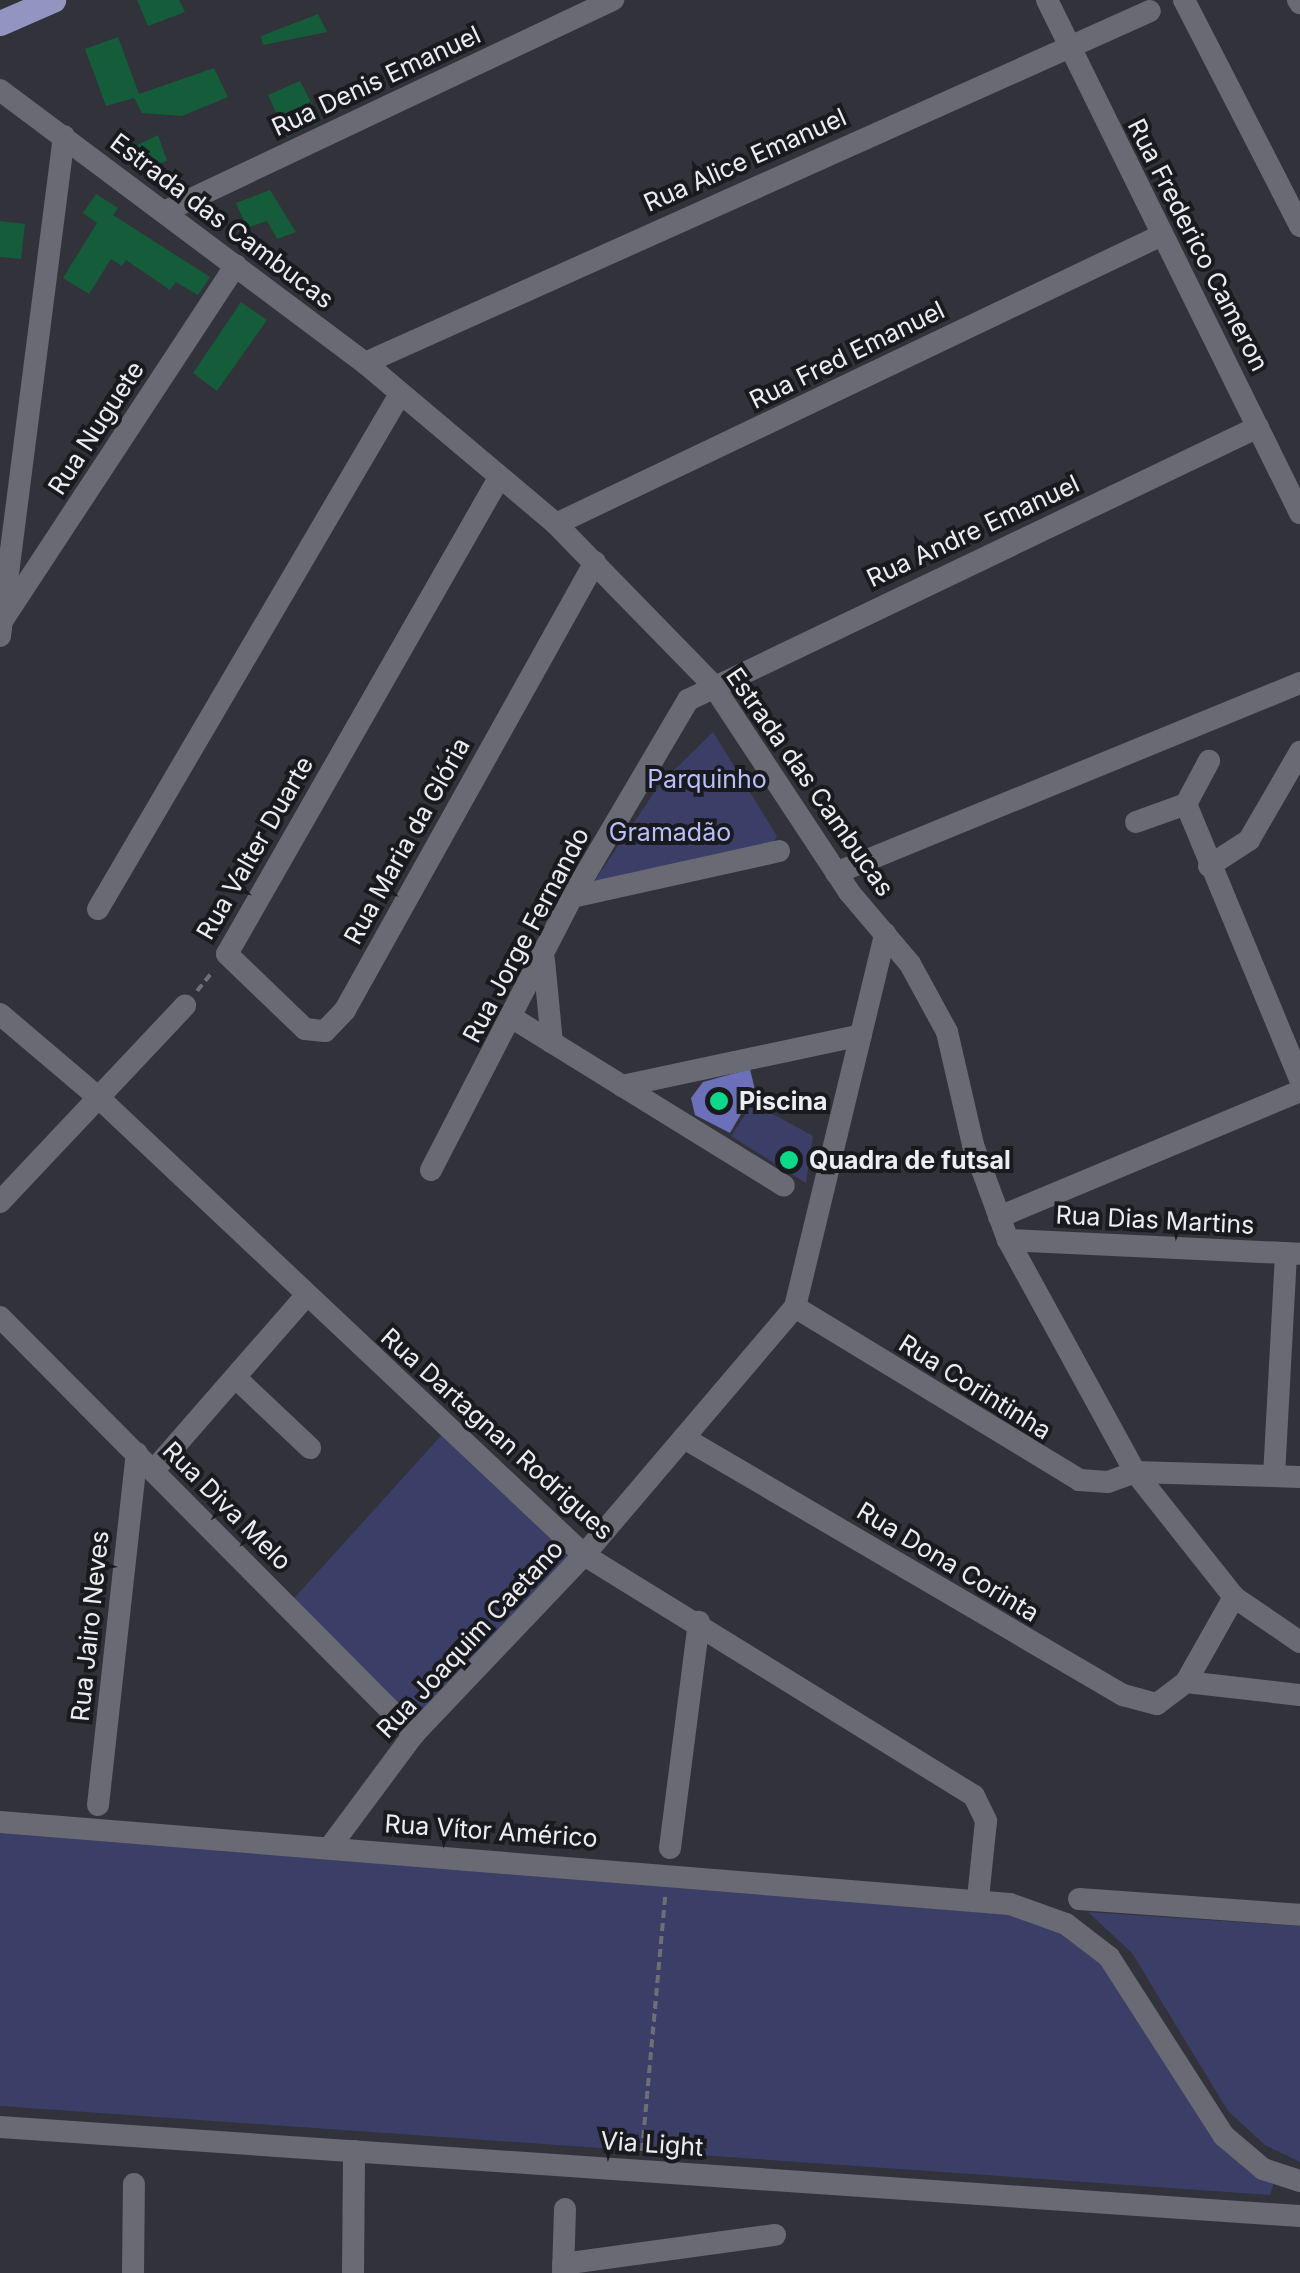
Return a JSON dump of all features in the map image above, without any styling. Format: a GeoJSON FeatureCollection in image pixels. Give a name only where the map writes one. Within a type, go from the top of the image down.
{"type":"FeatureCollection","features":[{"type":"Feature","properties":{"kind":"main road"},"geometry":{"type":"LineString","coordinates":[[0,23],[53,0]]}},
{"type":"Feature","properties":{"kind":"street","name":"Rua Denis Emanuel"},"geometry":{"type":"LineString","coordinates":[[164,212],[613,0]]}},
{"type":"Feature","properties":{"kind":"street","name":"Rua Frederico Cameron"},"geometry":{"type":"LineString","coordinates":[[1046,0],[1300,514]]}},
{"type":"Feature","properties":{"kind":"street"},"geometry":{"type":"LineString","coordinates":[[1184,0],[1300,226]]}},
{"type":"Feature","properties":{"kind":"street","name":"Rua Alice Emanuel"},"geometry":{"type":"LineString","coordinates":[[365,363],[1066,44],[1150,11]]}},
{"type":"Feature","properties":{"kind":"street","name":"Estrada das Cambucas"},"geometry":{"type":"LineString","coordinates":[[0,90],[365,363],[556,524],[712,684],[836,873],[910,964],[947,1032],[973,1144],[1008,1240],[1135,1472],[1234,1597],[1300,1642]]}},
{"type":"Feature","properties":{"kind":"street"},"geometry":{"type":"LineString","coordinates":[[1,628],[64,136]]}},
{"type":"Feature","properties":{"kind":"street","name":"Rua Fred Emanuel"},"geometry":{"type":"LineString","coordinates":[[556,524],[1162,235]]}},
{"type":"Feature","properties":{"kind":"street","name":"Rua Nuguete"},"geometry":{"type":"LineString","coordinates":[[1,628],[236,265]]}},
{"type":"Feature","properties":{"kind":"street"},"geometry":{"type":"LineString","coordinates":[[98,909],[400,394]]}},
{"type":"Feature","properties":{"kind":"street","name":"Rua Andre Emanuel"},"geometry":{"type":"LineString","coordinates":[[712,684],[1258,427]]}},
{"type":"Feature","properties":{"kind":"street","name":"Rua Valter Duarte"},"geometry":{"type":"LineString","coordinates":[[227,954],[499,478]]}},
{"type":"Feature","properties":{"kind":"street","name":"Rua Maria da Glória"},"geometry":{"type":"LineString","coordinates":[[227,954],[305,1029],[324,1031],[334,1024],[595,562]]}},
{"type":"Feature","properties":{"kind":"street"},"geometry":{"type":"LineString","coordinates":[[836,873],[1300,683]]}},
{"type":"Feature","properties":{"kind":"street","name":"Rua Jorge Fernando"},"geometry":{"type":"LineString","coordinates":[[431,1170],[514,1019],[572,897],[688,700],[712,684]]}},
{"type":"Feature","properties":{"kind":"street"},"geometry":{"type":"LineString","coordinates":[[1136,822],[1186,804],[1210,761]]}},
{"type":"Feature","properties":{"kind":"street"},"geometry":{"type":"LineString","coordinates":[[1210,866],[1249,840],[1298,761]]}},
{"type":"Feature","properties":{"kind":"street"},"geometry":{"type":"LineString","coordinates":[[1186,804],[1300,1080]]}},
{"type":"Feature","properties":{"kind":"street"},"geometry":{"type":"LineString","coordinates":[[572,897],[779,851]]}},
{"type":"Feature","properties":{"kind":"street","name":"Rua Joaquim Caetano"},"geometry":{"type":"LineString","coordinates":[[330,1847],[414,1734],[584,1555],[795,1307],[885,934]]}},
{"type":"Feature","properties":{"kind":"street"},"geometry":{"type":"LineString","coordinates":[[544,957],[552,1043]]}},
{"type":"Feature","properties":{"kind":"street"},"geometry":{"type":"LineString","coordinates":[[0,1202],[185,1006]]}},
{"type":"Feature","properties":{"kind":"street","name":"Rua Dartagnan Rodrigues"},"geometry":{"type":"LineString","coordinates":[[0,1014],[98,1097],[305,1297],[584,1555],[699,1622],[974,1796],[986,1821],[978,1898]]}},
{"type":"Feature","properties":{"kind":"street"},"geometry":{"type":"LineString","coordinates":[[514,1019],[784,1186]]}},
{"type":"Feature","properties":{"kind":"street"},"geometry":{"type":"LineString","coordinates":[[622,1086],[861,1035]]}},
{"type":"Feature","properties":{"kind":"street"},"geometry":{"type":"LineString","coordinates":[[999,1217],[1300,1091]]}},
{"type":"Feature","properties":{"kind":"street","name":"Rua Dias Martins"},"geometry":{"type":"LineString","coordinates":[[1008,1240],[1293,1254]]}},
{"type":"Feature","properties":{"kind":"street"},"geometry":{"type":"LineString","coordinates":[[1274,1476],[1289,1367],[1293,1254]]}},
{"type":"Feature","properties":{"kind":"street"},"geometry":{"type":"LineString","coordinates":[[145,1462],[236,1378],[305,1297]]}},
{"type":"Feature","properties":{"kind":"street","name":"Rua Corintinha"},"geometry":{"type":"LineString","coordinates":[[795,1307],[1079,1480],[1108,1482],[1135,1472],[1300,1478]]}},
{"type":"Feature","properties":{"kind":"street","name":"Rua Diva Melo"},"geometry":{"type":"LineString","coordinates":[[0,1318],[414,1734]]}},
{"type":"Feature","properties":{"kind":"street"},"geometry":{"type":"LineString","coordinates":[[236,1378],[310,1448]]}},
{"type":"Feature","properties":{"kind":"street","name":"Rua Dona Corinta"},"geometry":{"type":"LineString","coordinates":[[684,1438],[1123,1696],[1156,1704],[1186,1682]]}},
{"type":"Feature","properties":{"kind":"street","name":"Rua Jairo Neves"},"geometry":{"type":"LineString","coordinates":[[98,1805],[145,1462]]}},
{"type":"Feature","properties":{"kind":"street"},"geometry":{"type":"LineString","coordinates":[[1234,1597],[1186,1682],[1300,1695]]}},
{"type":"Feature","properties":{"kind":"street"},"geometry":{"type":"LineString","coordinates":[[670,1848],[699,1622]]}},
{"type":"Feature","properties":{"kind":"street","name":"Rua Vítor Américo"},"geometry":{"type":"LineString","coordinates":[[0,1822],[978,1898]]}},
{"type":"Feature","properties":{"kind":"street"},"geometry":{"type":"LineString","coordinates":[[978,1898],[1052,1918],[1093,1943],[1120,1970],[1224,2136],[1263,2169],[1300,2181]]}},
{"type":"Feature","properties":{"kind":"street"},"geometry":{"type":"LineString","coordinates":[[1079,1899],[1300,1915]]}},
{"type":"Feature","properties":{"kind":"street","name":"Via Light"},"geometry":{"type":"LineString","coordinates":[[0,2127],[1300,2216]]}},
{"type":"Feature","properties":{"kind":"street"},"geometry":{"type":"LineString","coordinates":[[353,2273],[354,2151]]}},
{"type":"Feature","properties":{"kind":"street"},"geometry":{"type":"LineString","coordinates":[[132,2273],[134,2184]]}},
{"type":"Feature","properties":{"kind":"street"},"geometry":{"type":"LineString","coordinates":[[565,2209],[562,2268],[775,2236]]}},
{"type":"Feature","properties":{"kind":"path","name":"Rua Valter Duarte"},"geometry":{"type":"LineString","coordinates":[[185,1006],[227,954]]}},
{"type":"Feature","properties":{"kind":"path"},"geometry":{"type":"LineString","coordinates":[[640,2170],[667,1872]]}},
{"type":"Feature","properties":{"kind":"green space"},"geometry":{"type":"Polygon","coordinates":[[[713,732],[777,836],[771,848],[593,883],[659,785],[713,732]]]}},
{"type":"Feature","properties":{"kind":"green space","name":"Quadra de futsal"},"geometry":{"type":"Polygon","coordinates":[[[753,1103],[813,1136],[806,1183],[731,1136],[753,1103]]]}},
{"type":"Feature","properties":{"kind":"green space"},"geometry":{"type":"Polygon","coordinates":[[[448,1428],[584,1555],[414,1734],[287,1606],[448,1428]]]}},
{"type":"Feature","properties":{"kind":"green space"},"geometry":{"type":"Polygon","coordinates":[[[0,1826],[1024,1910],[1109,1962],[1191,2100],[1275,2180],[1270,2195],[0,2106],[0,1826]]]}},
{"type":"Feature","properties":{"kind":"green space"},"geometry":{"type":"Polygon","coordinates":[[[1088,1912],[1300,1926],[1300,2162],[1265,2145],[1228,2111],[1132,1953],[1088,1912]]]}},
{"type":"Feature","properties":{"kind":"shaded area","name":"Piscina"},"geometry":{"type":"Polygon","coordinates":[[[750,1069],[755,1090],[730,1133],[695,1115],[691,1098],[703,1082],[750,1069]]]}},
{"type":"Feature","properties":{"kind":"building"},"geometry":{"type":"Polygon","coordinates":[[[137,0],[179,0],[185,12],[148,26],[137,0]]]}},
{"type":"Feature","properties":{"kind":"building"},"geometry":{"type":"Polygon","coordinates":[[[318,14],[327,32],[263,45],[261,36],[318,14]]]}},
{"type":"Feature","properties":{"kind":"building"},"geometry":{"type":"Polygon","coordinates":[[[118,37],[139,94],[214,68],[228,97],[182,116],[142,113],[134,98],[106,106],[85,49],[118,37]]]}},
{"type":"Feature","properties":{"kind":"building"},"geometry":{"type":"Polygon","coordinates":[[[300,81],[321,121],[287,137],[268,95],[300,81]]]}},
{"type":"Feature","properties":{"kind":"building"},"geometry":{"type":"Polygon","coordinates":[[[158,135],[167,161],[135,172],[119,154],[158,135]]]}},
{"type":"Feature","properties":{"kind":"building"},"geometry":{"type":"Polygon","coordinates":[[[270,190],[296,232],[277,239],[267,221],[247,228],[236,203],[270,190]]]}},
{"type":"Feature","properties":{"kind":"building"},"geometry":{"type":"Polygon","coordinates":[[[96,194],[118,208],[113,215],[210,277],[198,295],[176,282],[170,290],[126,260],[122,266],[111,259],[89,294],[63,278],[97,223],[83,213],[96,194]]]}},
{"type":"Feature","properties":{"kind":"building"},"geometry":{"type":"Polygon","coordinates":[[[0,221],[25,224],[21,259],[0,257],[0,221]]]}},
{"type":"Feature","properties":{"kind":"building"},"geometry":{"type":"Polygon","coordinates":[[[241,302],[267,320],[217,391],[193,373],[241,302]]]}},
{"type":"Feature","properties":{"kind":"place","name":"Piscina"},"geometry":{"type":"Point","coordinates":[719,1101]}},
{"type":"Feature","properties":{"kind":"place","name":"Quadra de futsal"},"geometry":{"type":"Point","coordinates":[789,1160]}},
{"type":"Feature","properties":{"kind":"park label","name":"Parquinho"},"geometry":{"type":"Point","coordinates":[707,779]}},
{"type":"Feature","properties":{"kind":"park label","name":"Gramadão"},"geometry":{"type":"Point","coordinates":[670,832]}}]}
